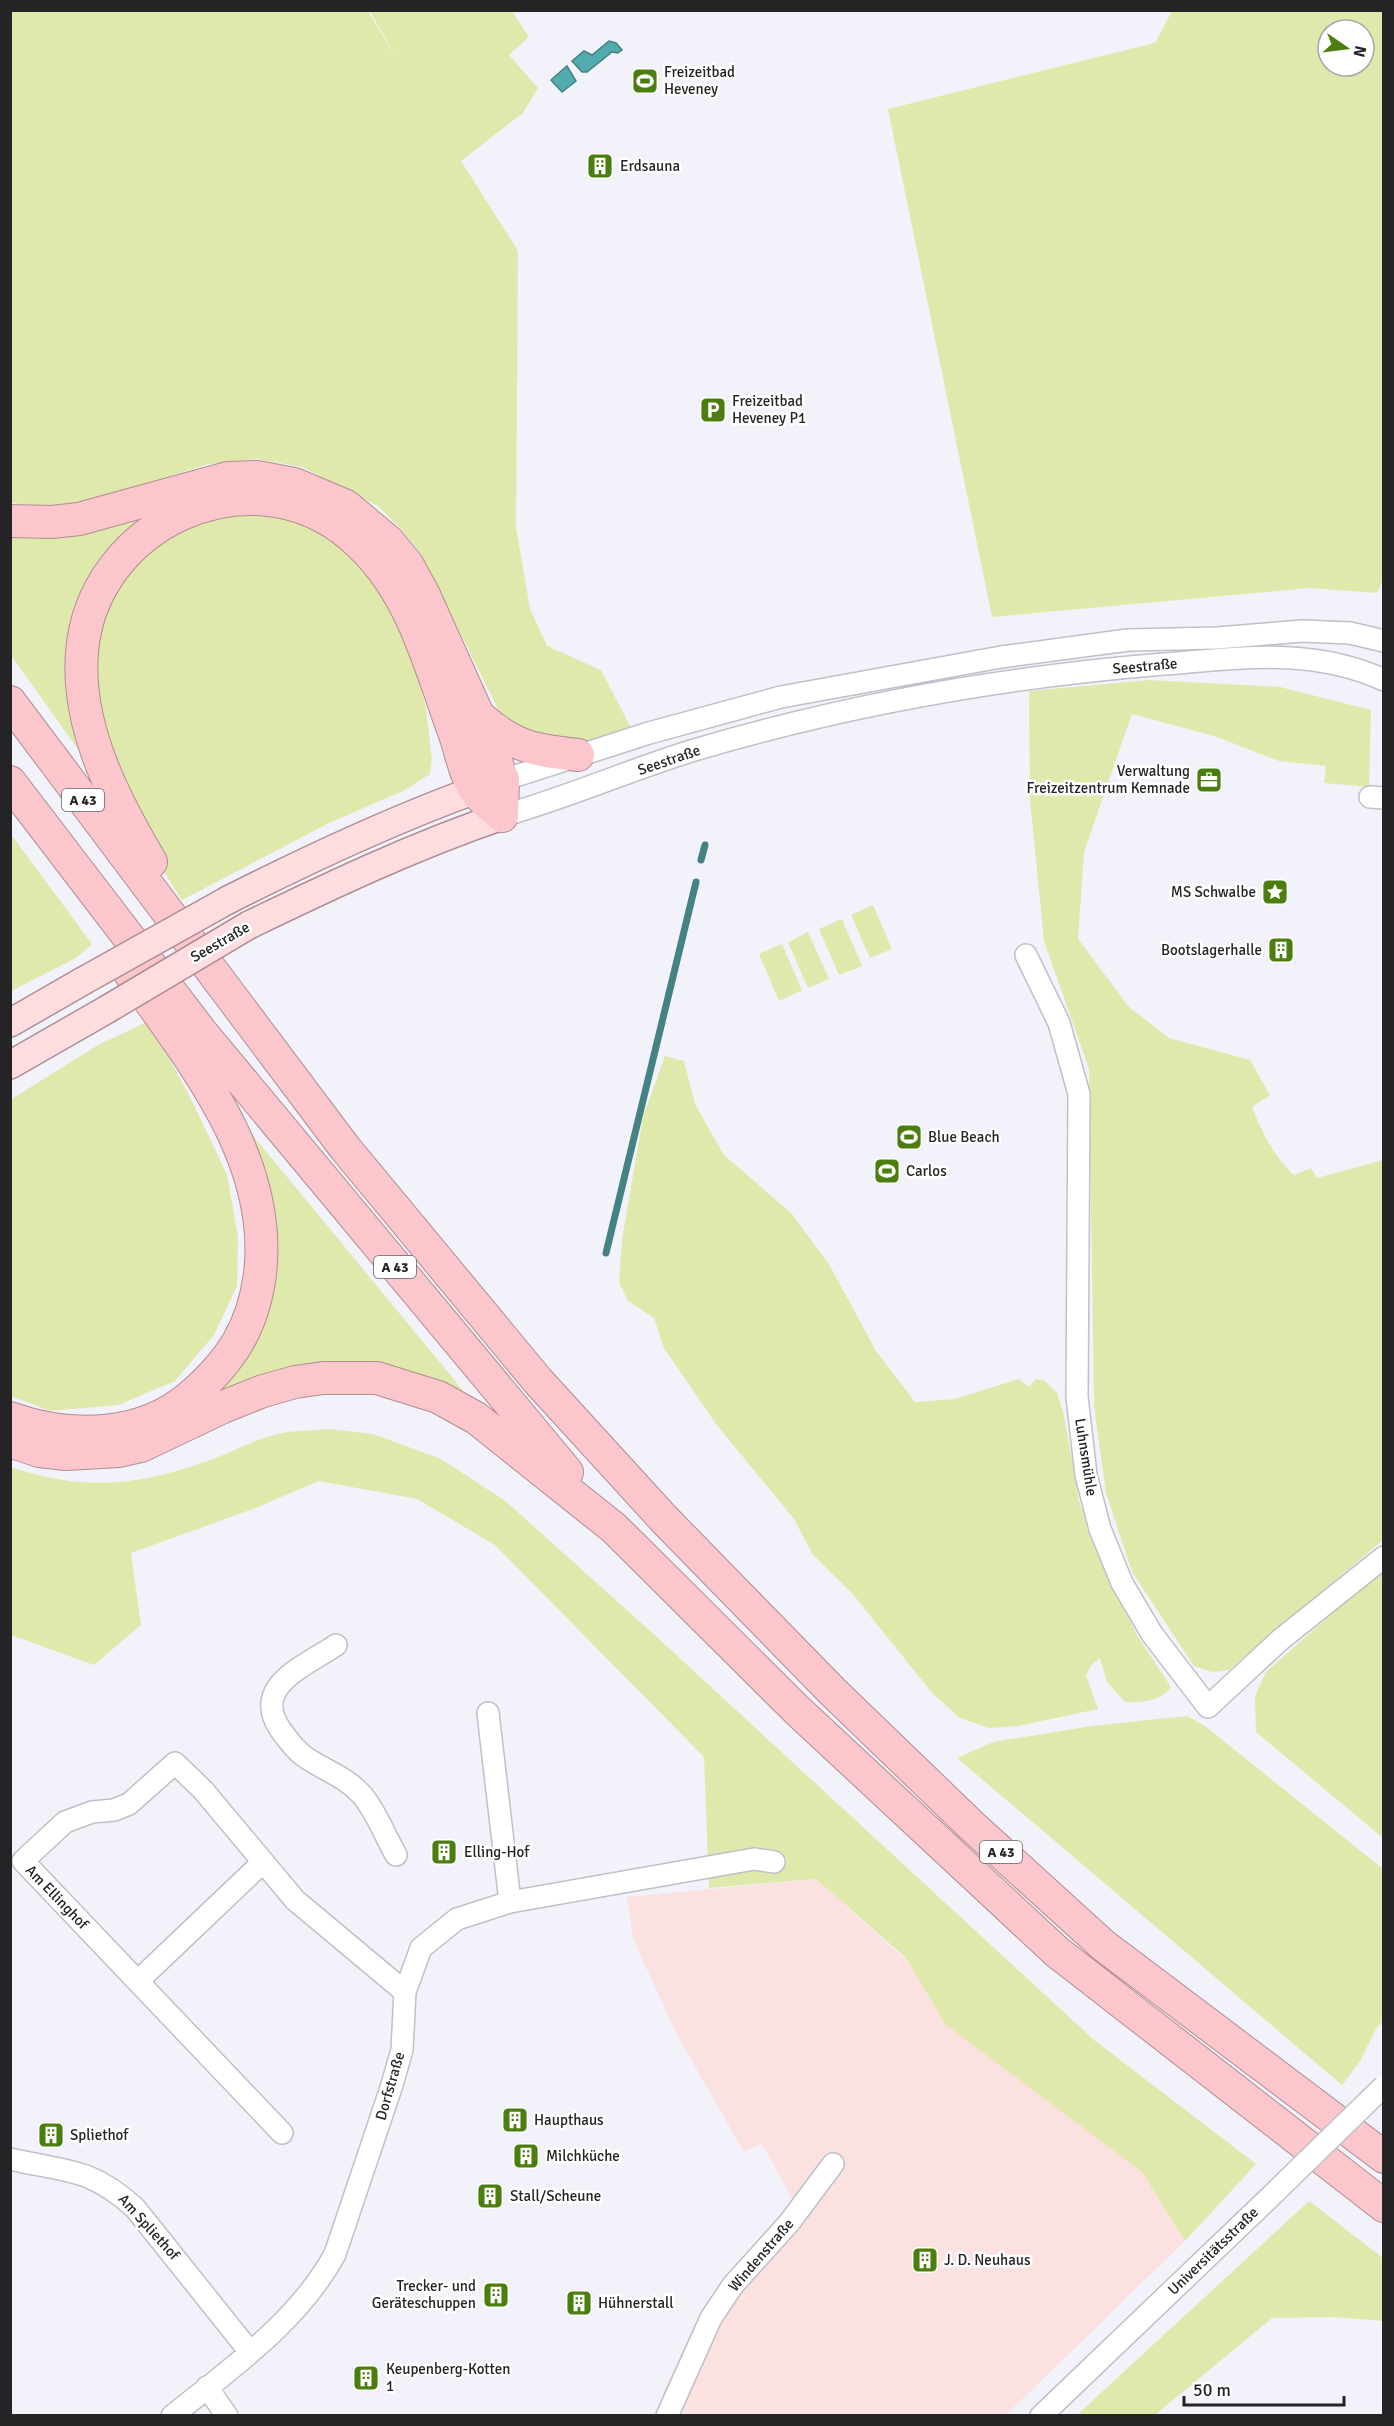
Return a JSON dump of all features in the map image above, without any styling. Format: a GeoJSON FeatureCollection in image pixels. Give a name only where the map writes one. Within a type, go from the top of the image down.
{"type":"FeatureCollection","features":[{"type":"Feature","properties":{"kind":"highway"},"geometry":{"type":"LineString","coordinates":[[10,521],[52,522],[79,519],[228,478],[257,477],[294,484],[346,506],[366,520],[388,541],[407,564],[424,595],[478,715],[489,785]]}},
{"type":"Feature","properties":{"kind":"highway"},"geometry":{"type":"LineString","coordinates":[[284,1069],[227,975],[168,891],[134,833],[111,788],[86,708],[81,679],[86,625],[97,592],[133,544],[158,526],[189,510],[226,500],[260,500],[282,503],[321,517],[350,535],[381,566],[406,605],[502,816]]}},
{"type":"Feature","properties":{"kind":"highway","name":"A 43"},"geometry":{"type":"LineString","coordinates":[[10,702],[345,1148],[538,1380],[692,1549],[833,1692],[972,1826],[1103,1945],[1383,2157]]}},
{"type":"Feature","properties":{"kind":"highway"},"geometry":{"type":"LineString","coordinates":[[478,715],[501,736],[528,747],[578,755]]}},
{"type":"Feature","properties":{"kind":"highway"},"geometry":{"type":"LineString","coordinates":[[10,1418],[64,1432],[100,1432],[162,1416],[184,1402],[229,1359],[247,1326],[257,1294],[262,1254],[261,1219],[250,1173],[208,1086],[47,852],[12,784]]}},
{"type":"Feature","properties":{"kind":"highway","name":"A 43"},"geometry":{"type":"LineString","coordinates":[[12,784],[201,1033],[614,1528],[806,1719],[1056,1952],[1383,2206]]}},
{"type":"Feature","properties":{"kind":"highway"},"geometry":{"type":"LineString","coordinates":[[10,1441],[39,1450],[66,1454],[119,1451],[141,1446],[223,1407],[284,1385],[323,1378],[377,1378],[438,1397],[476,1418],[614,1528]]}},
{"type":"Feature","properties":{"kind":"main road","name":"Seestraße"},"geometry":{"type":"LineString","coordinates":[[10,1023],[228,900],[334,847],[420,810],[489,785]]}},
{"type":"Feature","properties":{"kind":"main road","name":"Seestraße"},"geometry":{"type":"LineString","coordinates":[[10,1065],[249,925],[351,876],[456,832],[502,816]]}},
{"type":"Feature","properties":{"kind":"street","name":"Seestraße"},"geometry":{"type":"LineString","coordinates":[[489,785],[672,727],[828,686],[1070,646],[1128,640],[1217,639],[1302,631],[1350,633],[1383,641]]}},
{"type":"Feature","properties":{"kind":"street","name":"Seestraße"},"geometry":{"type":"LineString","coordinates":[[502,816],[548,803],[689,752],[753,734],[954,689],[1092,670],[1270,657],[1321,658],[1349,666],[1383,680]]}},
{"type":"Feature","properties":{"kind":"street","name":"Luhnsmühle"},"geometry":{"type":"LineString","coordinates":[[1026,955],[1059,1023],[1079,1094],[1077,1397],[1086,1476],[1100,1529],[1122,1583],[1152,1634],[1208,1707],[1280,1640],[1383,1557]]}},
{"type":"Feature","properties":{"kind":"street"},"geometry":{"type":"LineString","coordinates":[[336,1645],[279,1684],[271,1699],[271,1710],[288,1741],[304,1756],[332,1771],[363,1795],[396,1855]]}},
{"type":"Feature","properties":{"kind":"street"},"geometry":{"type":"LineString","coordinates":[[488,1713],[510,1902],[754,1859],[774,1862]]}},
{"type":"Feature","properties":{"kind":"street","name":"Am Ellinghof"},"geometry":{"type":"LineString","coordinates":[[282,2133],[23,1861],[65,1822],[92,1812],[114,1810],[129,1804],[176,1763],[203,1790],[295,1900],[405,1992]]}},
{"type":"Feature","properties":{"kind":"street"},"geometry":{"type":"LineString","coordinates":[[138,1981],[262,1863]]}},
{"type":"Feature","properties":{"kind":"street","name":"Dorfstraße"},"geometry":{"type":"LineString","coordinates":[[172,2415],[250,2352],[310,2294],[335,2254],[402,2050],[405,1992],[421,1948],[457,1919],[510,1902]]}},
{"type":"Feature","properties":{"kind":"street","name":"Universitätsstraße"},"geometry":{"type":"LineString","coordinates":[[1041,2415],[1383,2086]]}},
{"type":"Feature","properties":{"kind":"street","name":"Am Spliethof"},"geometry":{"type":"LineString","coordinates":[[10,2159],[81,2172],[116,2191],[135,2208],[250,2352]]}},
{"type":"Feature","properties":{"kind":"street","name":"Windenstraße"},"geometry":{"type":"LineString","coordinates":[[667,2415],[711,2318],[733,2285],[789,2223],[833,2164]]}},
{"type":"Feature","properties":{"kind":"street"},"geometry":{"type":"LineString","coordinates":[[207,2387],[227,2415]]}},
{"type":"Feature","properties":{"kind":"shaded area","name":"J. D. Neuhaus"},"geometry":{"type":"Polygon","coordinates":[[[816,1879],[1142,2172],[1185,2241],[1006,2415],[682,2415],[683,2411],[663,2392],[700,2314],[749,2250],[793,2200],[762,2144],[744,2152],[677,2035],[633,1939],[627,1897],[816,1879]]]}},
{"type":"Feature","properties":{"kind":"green space"},"geometry":{"type":"Polygon","coordinates":[[[10,11],[368,11],[399,63],[370,11],[512,11],[529,37],[509,55],[538,88],[523,113],[461,161],[518,251],[516,527],[530,609],[547,646],[601,670],[633,732],[576,751],[503,719],[420,552],[378,506],[302,467],[257,459],[209,464],[81,503],[44,506],[11,503],[10,11]]]}},
{"type":"Feature","properties":{"kind":"green space"},"geometry":{"type":"Polygon","coordinates":[[[1172,11],[1383,11],[1383,580],[1377,593],[1310,588],[992,617],[888,109],[1155,43],[1172,11]]]}},
{"type":"Feature","properties":{"kind":"green space"},"geometry":{"type":"Polygon","coordinates":[[[293,487],[321,515],[188,510],[96,591],[96,750],[82,755],[11,655],[10,524],[293,487]]]}},
{"type":"Feature","properties":{"kind":"green space"},"geometry":{"type":"Polygon","coordinates":[[[257,506],[347,540],[402,610],[426,709],[432,759],[430,774],[405,790],[327,824],[182,900],[135,827],[87,681],[94,610],[161,532],[257,506]]]}},
{"type":"Feature","properties":{"kind":"green space"},"geometry":{"type":"Polygon","coordinates":[[[1149,680],[1280,687],[1371,710],[1369,787],[1324,783],[1326,766],[1279,761],[1214,736],[1132,714],[1084,852],[1078,939],[1129,1007],[1169,1038],[1250,1060],[1270,1095],[1252,1107],[1269,1144],[1294,1175],[1311,1168],[1317,1178],[1383,1160],[1383,1540],[1229,1670],[1212,1672],[1194,1666],[1132,1572],[1106,1493],[1094,1406],[1089,1069],[1044,941],[1030,800],[1029,691],[1149,680]]]}},
{"type":"Feature","properties":{"kind":"green space"},"geometry":{"type":"Polygon","coordinates":[[[10,833],[92,944],[76,958],[11,991],[10,833]]]}},
{"type":"Feature","properties":{"kind":"green space"},"geometry":{"type":"Polygon","coordinates":[[[873,905],[892,949],[870,958],[851,915],[873,905]]]}},
{"type":"Feature","properties":{"kind":"green space"},"geometry":{"type":"Polygon","coordinates":[[[842,919],[862,966],[839,975],[819,929],[842,919]]]}},
{"type":"Feature","properties":{"kind":"green space"},"geometry":{"type":"Polygon","coordinates":[[[808,932],[829,979],[808,988],[788,942],[808,932]]]}},
{"type":"Feature","properties":{"kind":"green space"},"geometry":{"type":"Polygon","coordinates":[[[782,944],[802,990],[779,1001],[759,954],[782,944]]]}},
{"type":"Feature","properties":{"kind":"green space"},"geometry":{"type":"Polygon","coordinates":[[[149,1021],[192,1101],[227,1175],[238,1237],[237,1286],[214,1335],[175,1381],[118,1405],[50,1411],[11,1396],[10,1100],[98,1045],[149,1021]]]}},
{"type":"Feature","properties":{"kind":"green space"},"geometry":{"type":"Polygon","coordinates":[[[665,1056],[684,1061],[695,1104],[724,1155],[792,1214],[830,1266],[876,1351],[915,1402],[955,1399],[1019,1379],[1029,1387],[1036,1379],[1045,1381],[1057,1393],[1064,1415],[1079,1501],[1107,1573],[1138,1637],[1171,1687],[1167,1692],[1150,1700],[1125,1702],[1107,1682],[1100,1658],[1091,1665],[1086,1675],[1098,1709],[1018,1726],[989,1728],[960,1718],[933,1694],[852,1593],[813,1555],[794,1519],[716,1424],[664,1348],[654,1318],[628,1301],[619,1282],[622,1240],[643,1117],[665,1056]]]}},
{"type":"Feature","properties":{"kind":"green space"},"geometry":{"type":"Polygon","coordinates":[[[232,1110],[475,1405],[446,1392],[242,1390],[208,1393],[264,1294],[232,1110]]]}},
{"type":"Feature","properties":{"kind":"green space"},"geometry":{"type":"Polygon","coordinates":[[[328,1429],[373,1434],[441,1459],[504,1500],[647,1628],[1094,2040],[1256,2164],[1185,2241],[1142,2172],[946,2025],[906,1958],[816,1879],[709,1888],[704,1757],[495,1545],[417,1499],[319,1481],[253,1509],[131,1553],[141,1625],[94,1665],[11,1635],[10,1467],[38,1475],[89,1483],[137,1480],[186,1468],[270,1436],[328,1429]]]}},
{"type":"Feature","properties":{"kind":"green space"},"geometry":{"type":"Polygon","coordinates":[[[1383,1568],[1383,1838],[1256,1732],[1255,1696],[1266,1672],[1383,1568]]]}},
{"type":"Feature","properties":{"kind":"green space"},"geometry":{"type":"Polygon","coordinates":[[[1187,1716],[1205,1726],[1383,1869],[1383,2021],[1376,2029],[1360,2061],[1342,2085],[957,1758],[993,1742],[1092,1726],[1187,1716]]]}},
{"type":"Feature","properties":{"kind":"green space"},"geometry":{"type":"Polygon","coordinates":[[[1309,2201],[1383,2258],[1383,2321],[1333,2317],[1272,2318],[1155,2415],[1077,2415],[1309,2201]]]}},
{"type":"Feature","properties":{"kind":"water"},"geometry":{"type":"Polygon","coordinates":[[[609,41],[616,43],[622,50],[618,53],[612,52],[587,72],[582,72],[572,61],[584,51],[592,55],[609,41]]]}},
{"type":"Feature","properties":{"kind":"water"},"geometry":{"type":"Polygon","coordinates":[[[567,66],[576,81],[562,92],[551,80],[567,66]]]}},
{"type":"Feature","properties":{"kind":"waterway"},"geometry":{"type":"LineString","coordinates":[[701,860],[705,845]]}},
{"type":"Feature","properties":{"kind":"waterway"},"geometry":{"type":"LineString","coordinates":[[606,1253],[696,882]]}},
{"type":"Feature","properties":{"kind":"place","name":"Freizeitbad Heveney"},"geometry":{"type":"Point","coordinates":[645,81]}},
{"type":"Feature","properties":{"kind":"place","name":"Erdsauna"},"geometry":{"type":"Point","coordinates":[600,166]}},
{"type":"Feature","properties":{"kind":"place","name":"Freizeitbad Heveney P1"},"geometry":{"type":"Point","coordinates":[713,410]}},
{"type":"Feature","properties":{"kind":"place","name":"Verwaltung Freizeitzentrum Kemnade"},"geometry":{"type":"Point","coordinates":[1209,780]}},
{"type":"Feature","properties":{"kind":"place","name":"MS Schwalbe"},"geometry":{"type":"Point","coordinates":[1275,892]}},
{"type":"Feature","properties":{"kind":"place","name":"Bootslagerhalle"},"geometry":{"type":"Point","coordinates":[1281,950]}},
{"type":"Feature","properties":{"kind":"place","name":"Blue Beach"},"geometry":{"type":"Point","coordinates":[909,1137]}},
{"type":"Feature","properties":{"kind":"place","name":"Carlos"},"geometry":{"type":"Point","coordinates":[887,1171]}},
{"type":"Feature","properties":{"kind":"place","name":"Elling-Hof"},"geometry":{"type":"Point","coordinates":[444,1852]}},
{"type":"Feature","properties":{"kind":"place","name":"Haupthaus"},"geometry":{"type":"Point","coordinates":[515,2120]}},
{"type":"Feature","properties":{"kind":"place","name":"Spliethof"},"geometry":{"type":"Point","coordinates":[51,2135]}},
{"type":"Feature","properties":{"kind":"place","name":"Milchküche"},"geometry":{"type":"Point","coordinates":[526,2156]}},
{"type":"Feature","properties":{"kind":"place","name":"Stall/Scheune"},"geometry":{"type":"Point","coordinates":[490,2196]}},
{"type":"Feature","properties":{"kind":"place","name":"J. D. Neuhaus"},"geometry":{"type":"Point","coordinates":[925,2260]}},
{"type":"Feature","properties":{"kind":"place","name":"Trecker- und Geräteschuppen"},"geometry":{"type":"Point","coordinates":[496,2295]}},
{"type":"Feature","properties":{"kind":"place","name":"Hühnerstall"},"geometry":{"type":"Point","coordinates":[579,2303]}},
{"type":"Feature","properties":{"kind":"place","name":"Keupenberg-Kotten 1"},"geometry":{"type":"Point","coordinates":[366,2378]}}]}
